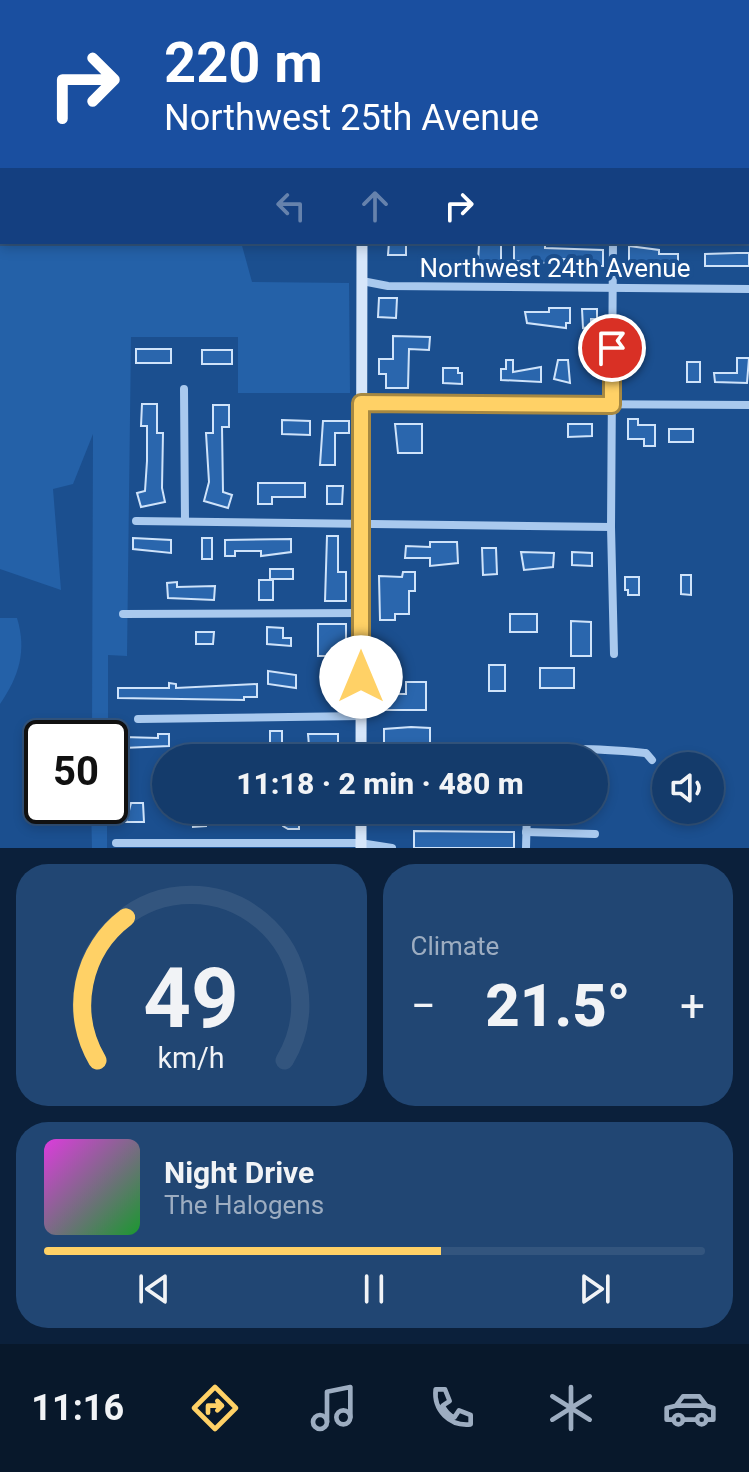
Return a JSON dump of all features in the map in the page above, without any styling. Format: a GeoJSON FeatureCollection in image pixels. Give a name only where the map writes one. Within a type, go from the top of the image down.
{"type":"FeatureCollection","features":[{"type":"Feature","properties":{"kind":"main road"},"geometry":{"type":"LineString","coordinates":[[361,744],[362,244]]}},
{"type":"Feature","properties":{"kind":"main road"},"geometry":{"type":"LineString","coordinates":[[360,845],[361,824]]}},
{"type":"Feature","properties":{"kind":"street"},"geometry":{"type":"LineString","coordinates":[[613,244],[611,527],[614,654]]}},
{"type":"Feature","properties":{"kind":"street","name":"Northwest 24th Avenue"},"geometry":{"type":"LineString","coordinates":[[362,281],[388,286],[749,289]]}},
{"type":"Feature","properties":{"kind":"street"},"geometry":{"type":"LineString","coordinates":[[184,389],[185,521]]}},
{"type":"Feature","properties":{"kind":"street"},"geometry":{"type":"LineString","coordinates":[[361,403],[749,405]]}},
{"type":"Feature","properties":{"kind":"street"},"geometry":{"type":"LineString","coordinates":[[136,521],[611,527]]}},
{"type":"Feature","properties":{"kind":"street"},"geometry":{"type":"LineString","coordinates":[[123,614],[361,613]]}},
{"type":"Feature","properties":{"kind":"street"},"geometry":{"type":"LineString","coordinates":[[138,719],[361,716]]}},
{"type":"Feature","properties":{"kind":"street"},"geometry":{"type":"LineString","coordinates":[[608,751],[646,753],[652,760]]}},
{"type":"Feature","properties":{"kind":"street"},"geometry":{"type":"LineString","coordinates":[[526,824],[526,848]]}},
{"type":"Feature","properties":{"kind":"street"},"geometry":{"type":"LineString","coordinates":[[526,832],[595,834]]}},
{"type":"Feature","properties":{"kind":"street"},"geometry":{"type":"LineString","coordinates":[[116,843],[360,845],[392,848]]}},
{"type":"Feature","properties":{"kind":"shaded area"},"geometry":{"type":"Polygon","coordinates":[[[0,244],[242,244],[252,282],[349,283],[350,393],[238,393],[238,337],[131,337],[127,656],[108,655],[108,720],[92,720],[93,434],[73,484],[53,489],[61,590],[0,569],[0,244]]]}},
{"type":"Feature","properties":{"kind":"shaded area"},"geometry":{"type":"Polygon","coordinates":[[[0,618],[17,618],[21,652],[12,683],[0,704],[0,618]]]}},
{"type":"Feature","properties":{"kind":"shaded area"},"geometry":{"type":"Polygon","coordinates":[[[91,824],[107,824],[107,848],[92,848],[91,824]]]}},
{"type":"Feature","properties":{"kind":"building"},"geometry":{"type":"Polygon","coordinates":[[[389,244],[406,244],[406,255],[388,255],[389,244]]]}},
{"type":"Feature","properties":{"kind":"building"},"geometry":{"type":"Polygon","coordinates":[[[545,244],[545,248],[603,250],[603,266],[585,266],[585,260],[563,259],[563,264],[514,261],[514,245],[545,244]]]}},
{"type":"Feature","properties":{"kind":"building"},"geometry":{"type":"Polygon","coordinates":[[[479,245],[501,245],[501,262],[478,261],[479,245]]]}},
{"type":"Feature","properties":{"kind":"building"},"geometry":{"type":"Polygon","coordinates":[[[629,246],[659,250],[659,254],[678,254],[678,265],[629,265],[629,246]]]}},
{"type":"Feature","properties":{"kind":"building"},"geometry":{"type":"Polygon","coordinates":[[[749,253],[749,266],[705,266],[705,254],[749,253]]]}},
{"type":"Feature","properties":{"kind":"building"},"geometry":{"type":"Polygon","coordinates":[[[379,298],[397,298],[396,318],[378,317],[379,298]]]}},
{"type":"Feature","properties":{"kind":"building"},"geometry":{"type":"Polygon","coordinates":[[[549,308],[570,308],[570,323],[566,323],[566,328],[527,323],[525,312],[549,312],[549,308]]]}},
{"type":"Feature","properties":{"kind":"building"},"geometry":{"type":"Polygon","coordinates":[[[582,309],[597,309],[597,319],[591,319],[591,327],[583,328],[582,309]]]}},
{"type":"Feature","properties":{"kind":"building"},"geometry":{"type":"Polygon","coordinates":[[[393,336],[430,337],[429,350],[409,349],[408,388],[386,388],[386,374],[379,374],[379,359],[393,359],[393,336]]]}},
{"type":"Feature","properties":{"kind":"building"},"geometry":{"type":"Polygon","coordinates":[[[136,349],[171,349],[171,363],[136,363],[136,349]]]}},
{"type":"Feature","properties":{"kind":"building"},"geometry":{"type":"Polygon","coordinates":[[[202,350],[232,350],[232,364],[202,364],[202,350]]]}},
{"type":"Feature","properties":{"kind":"building"},"geometry":{"type":"Polygon","coordinates":[[[737,358],[749,358],[747,383],[715,382],[714,373],[737,373],[737,358]]]}},
{"type":"Feature","properties":{"kind":"building"},"geometry":{"type":"Polygon","coordinates":[[[506,360],[513,360],[513,372],[541,367],[541,382],[501,380],[501,369],[506,369],[506,360]]]}},
{"type":"Feature","properties":{"kind":"building"},"geometry":{"type":"Polygon","coordinates":[[[558,360],[568,360],[570,383],[554,379],[558,360]]]}},
{"type":"Feature","properties":{"kind":"building"},"geometry":{"type":"Polygon","coordinates":[[[687,362],[700,362],[700,382],[687,382],[687,362]]]}},
{"type":"Feature","properties":{"kind":"building"},"geometry":{"type":"Polygon","coordinates":[[[443,368],[458,368],[458,373],[462,373],[462,384],[443,383],[443,368]]]}},
{"type":"Feature","properties":{"kind":"building"},"geometry":{"type":"Polygon","coordinates":[[[142,404],[157,404],[157,433],[163,433],[162,488],[165,502],[141,507],[137,493],[145,491],[147,461],[147,426],[141,426],[142,404]]]}},
{"type":"Feature","properties":{"kind":"building"},"geometry":{"type":"Polygon","coordinates":[[[213,405],[229,405],[229,427],[222,427],[223,492],[232,495],[228,508],[204,501],[209,482],[206,433],[213,433],[213,405]]]}},
{"type":"Feature","properties":{"kind":"building"},"geometry":{"type":"Polygon","coordinates":[[[628,419],[638,419],[638,425],[655,425],[655,446],[644,446],[644,439],[628,439],[628,419]]]}},
{"type":"Feature","properties":{"kind":"building"},"geometry":{"type":"Polygon","coordinates":[[[282,420],[310,421],[310,435],[282,434],[282,420]]]}},
{"type":"Feature","properties":{"kind":"building"},"geometry":{"type":"Polygon","coordinates":[[[323,421],[349,421],[349,433],[335,433],[335,465],[320,465],[323,421]]]}},
{"type":"Feature","properties":{"kind":"building"},"geometry":{"type":"Polygon","coordinates":[[[395,424],[422,424],[422,453],[398,453],[395,424]]]}},
{"type":"Feature","properties":{"kind":"building"},"geometry":{"type":"Polygon","coordinates":[[[568,424],[592,424],[592,436],[568,437],[568,424]]]}},
{"type":"Feature","properties":{"kind":"building"},"geometry":{"type":"Polygon","coordinates":[[[669,429],[693,429],[693,442],[669,442],[669,429]]]}},
{"type":"Feature","properties":{"kind":"building"},"geometry":{"type":"Polygon","coordinates":[[[258,483],[305,483],[305,497],[272,497],[272,504],[258,504],[258,483]]]}},
{"type":"Feature","properties":{"kind":"building"},"geometry":{"type":"Polygon","coordinates":[[[327,486],[343,486],[342,504],[327,504],[327,486]]]}},
{"type":"Feature","properties":{"kind":"building"},"geometry":{"type":"Polygon","coordinates":[[[327,536],[338,536],[338,572],[346,572],[346,601],[325,601],[327,536]]]}},
{"type":"Feature","properties":{"kind":"building"},"geometry":{"type":"Polygon","coordinates":[[[133,538],[171,540],[171,553],[133,549],[133,538]]]}},
{"type":"Feature","properties":{"kind":"building"},"geometry":{"type":"Polygon","coordinates":[[[202,538],[212,538],[212,559],[202,559],[202,538]]]}},
{"type":"Feature","properties":{"kind":"building"},"geometry":{"type":"Polygon","coordinates":[[[291,539],[291,552],[261,556],[261,551],[235,551],[235,556],[225,556],[225,540],[291,539]]]}},
{"type":"Feature","properties":{"kind":"building"},"geometry":{"type":"Polygon","coordinates":[[[430,542],[457,542],[458,563],[430,566],[430,558],[405,558],[406,546],[430,547],[430,542]]]}},
{"type":"Feature","properties":{"kind":"building"},"geometry":{"type":"Polygon","coordinates":[[[482,548],[496,548],[497,574],[483,575],[482,548]]]}},
{"type":"Feature","properties":{"kind":"building"},"geometry":{"type":"Polygon","coordinates":[[[521,552],[554,553],[553,567],[524,570],[521,552]]]}},
{"type":"Feature","properties":{"kind":"building"},"geometry":{"type":"Polygon","coordinates":[[[572,552],[592,553],[592,566],[572,565],[572,552]]]}},
{"type":"Feature","properties":{"kind":"building"},"geometry":{"type":"Polygon","coordinates":[[[270,569],[293,569],[293,579],[270,579],[270,569]]]}},
{"type":"Feature","properties":{"kind":"building"},"geometry":{"type":"Polygon","coordinates":[[[403,572],[415,572],[415,591],[409,591],[409,614],[395,614],[395,620],[380,620],[379,576],[402,577],[403,572]]]}},
{"type":"Feature","properties":{"kind":"building"},"geometry":{"type":"Polygon","coordinates":[[[681,575],[691,575],[691,595],[681,594],[681,575]]]}},
{"type":"Feature","properties":{"kind":"building"},"geometry":{"type":"Polygon","coordinates":[[[625,577],[639,577],[639,595],[628,595],[625,577]]]}},
{"type":"Feature","properties":{"kind":"building"},"geometry":{"type":"Polygon","coordinates":[[[259,580],[273,580],[273,600],[259,600],[259,580]]]}},
{"type":"Feature","properties":{"kind":"building"},"geometry":{"type":"Polygon","coordinates":[[[177,582],[177,587],[215,586],[214,600],[168,598],[167,583],[177,582]]]}},
{"type":"Feature","properties":{"kind":"building"},"geometry":{"type":"Polygon","coordinates":[[[510,614],[537,614],[537,632],[510,632],[510,614]]]}},
{"type":"Feature","properties":{"kind":"building"},"geometry":{"type":"Polygon","coordinates":[[[571,621],[591,622],[591,656],[571,656],[571,621]]]}},
{"type":"Feature","properties":{"kind":"building"},"geometry":{"type":"Polygon","coordinates":[[[318,624],[346,624],[346,656],[318,656],[318,624]]]}},
{"type":"Feature","properties":{"kind":"building"},"geometry":{"type":"Polygon","coordinates":[[[267,627],[283,628],[283,638],[291,638],[291,646],[267,644],[267,627]]]}},
{"type":"Feature","properties":{"kind":"building"},"geometry":{"type":"Polygon","coordinates":[[[196,632],[214,632],[213,644],[196,644],[196,632]]]}},
{"type":"Feature","properties":{"kind":"building"},"geometry":{"type":"Polygon","coordinates":[[[489,665],[505,665],[505,691],[489,691],[489,665]]]}},
{"type":"Feature","properties":{"kind":"building"},"geometry":{"type":"Polygon","coordinates":[[[540,668],[574,668],[574,688],[540,688],[540,668]]]}},
{"type":"Feature","properties":{"kind":"building"},"geometry":{"type":"Polygon","coordinates":[[[268,671],[296,675],[296,688],[268,684],[268,671]]]}},
{"type":"Feature","properties":{"kind":"building"},"geometry":{"type":"Polygon","coordinates":[[[406,682],[426,682],[426,710],[377,710],[377,689],[387,689],[387,694],[406,694],[406,682]]]}},
{"type":"Feature","properties":{"kind":"building"},"geometry":{"type":"Polygon","coordinates":[[[169,683],[176,684],[176,688],[257,684],[257,697],[244,697],[244,700],[118,698],[118,688],[169,688],[169,683]]]}},
{"type":"Feature","properties":{"kind":"building"},"geometry":{"type":"Polygon","coordinates":[[[430,728],[430,744],[384,744],[384,729],[430,728]]]}},
{"type":"Feature","properties":{"kind":"building"},"geometry":{"type":"Polygon","coordinates":[[[270,731],[282,731],[282,744],[270,744],[270,731]]]}},
{"type":"Feature","properties":{"kind":"building"},"geometry":{"type":"Polygon","coordinates":[[[158,734],[169,734],[169,744],[128,748],[128,737],[158,738],[158,734]]]}},
{"type":"Feature","properties":{"kind":"building"},"geometry":{"type":"Polygon","coordinates":[[[308,734],[338,734],[338,744],[309,744],[308,734]]]}},
{"type":"Feature","properties":{"kind":"building"},"geometry":{"type":"Polygon","coordinates":[[[131,803],[143,803],[144,822],[128,822],[131,803]]]}},
{"type":"Feature","properties":{"kind":"building"},"geometry":{"type":"Polygon","coordinates":[[[299,824],[299,829],[288,829],[283,826],[299,824]]]}},
{"type":"Feature","properties":{"kind":"building"},"geometry":{"type":"Polygon","coordinates":[[[414,831],[514,832],[514,848],[414,848],[414,831]]]}},
{"type":"Feature","properties":{"kind":"route"},"geometry":{"type":"LineString","coordinates":[[361,677],[361,403],[612,405],[612,348]]}}]}
